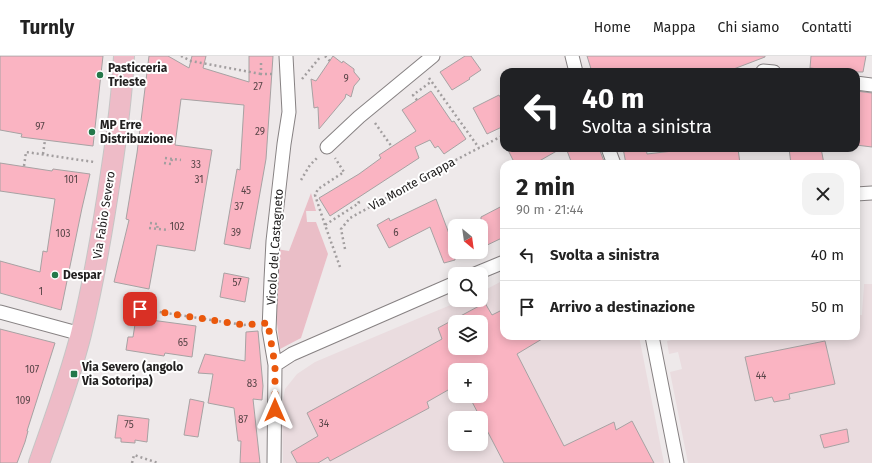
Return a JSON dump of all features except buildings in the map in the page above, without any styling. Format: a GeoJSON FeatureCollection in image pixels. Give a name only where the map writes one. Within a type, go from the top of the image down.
{"type":"FeatureCollection","features":[{"type":"Feature","properties":{"kind":"main road","name":"Via Fabio Severo"},"geometry":{"type":"LineString","coordinates":[[39,463],[64,392],[81,334],[94,274],[106,211],[117,136],[124,56]]}},
{"type":"Feature","properties":{"kind":"street","name":"Vicolo del Castagneto"},"geometry":{"type":"LineString","coordinates":[[274,463],[275,365],[269,323],[273,241],[289,112],[286,56]]}},
{"type":"Feature","properties":{"kind":"street"},"geometry":{"type":"LineString","coordinates":[[327,147],[367,111],[433,56]]}},
{"type":"Feature","properties":{"kind":"street"},"geometry":{"type":"LineString","coordinates":[[572,56],[575,68]]}},
{"type":"Feature","properties":{"kind":"street"},"geometry":{"type":"LineString","coordinates":[[860,84],[872,85]]}},
{"type":"Feature","properties":{"kind":"street"},"geometry":{"type":"LineString","coordinates":[[860,194],[872,192]]}},
{"type":"Feature","properties":{"kind":"street"},"geometry":{"type":"LineString","coordinates":[[488,269],[500,264]]}},
{"type":"Feature","properties":{"kind":"street"},"geometry":{"type":"LineString","coordinates":[[275,365],[292,354],[448,286]]}},
{"type":"Feature","properties":{"kind":"street"},"geometry":{"type":"LineString","coordinates":[[0,312],[81,334]]}},
{"type":"Feature","properties":{"kind":"street"},"geometry":{"type":"LineString","coordinates":[[653,340],[677,463]]}},
{"type":"Feature","properties":{"kind":"path"},"geometry":{"type":"LineString","coordinates":[[181,56],[191,61],[261,74],[286,75]]}},
{"type":"Feature","properties":{"kind":"path"},"geometry":{"type":"LineString","coordinates":[[302,79],[321,56]]}},
{"type":"Feature","properties":{"kind":"path"},"geometry":{"type":"LineString","coordinates":[[325,56],[330,61]]}},
{"type":"Feature","properties":{"kind":"path"},"geometry":{"type":"LineString","coordinates":[[261,63],[261,74]]}},
{"type":"Feature","properties":{"kind":"path"},"geometry":{"type":"LineString","coordinates":[[421,66],[479,148]]}},
{"type":"Feature","properties":{"kind":"path"},"geometry":{"type":"LineString","coordinates":[[417,100],[413,95],[432,81]]}},
{"type":"Feature","properties":{"kind":"path"},"geometry":{"type":"LineString","coordinates":[[367,111],[392,147]]}},
{"type":"Feature","properties":{"kind":"path","name":"Via Monte Grappa"},"geometry":{"type":"LineString","coordinates":[[345,249],[341,229],[350,218],[500,137]]}},
{"type":"Feature","properties":{"kind":"path"},"geometry":{"type":"LineString","coordinates":[[43,154],[45,140]]}},
{"type":"Feature","properties":{"kind":"path"},"geometry":{"type":"LineString","coordinates":[[302,180],[310,165],[327,147],[344,172],[318,189],[315,195],[340,268]]}},
{"type":"Feature","properties":{"kind":"path"},"geometry":{"type":"LineString","coordinates":[[24,166],[26,152],[95,162]]}},
{"type":"Feature","properties":{"kind":"path"},"geometry":{"type":"LineString","coordinates":[[165,158],[181,160]]}},
{"type":"Feature","properties":{"kind":"path"},"geometry":{"type":"LineString","coordinates":[[164,163],[171,164],[172,159]]}},
{"type":"Feature","properties":{"kind":"path"},"geometry":{"type":"LineString","coordinates":[[325,225],[359,203],[356,199]]}},
{"type":"Feature","properties":{"kind":"path"},"geometry":{"type":"LineString","coordinates":[[150,223],[158,224],[157,229]]}},
{"type":"Feature","properties":{"kind":"path"},"geometry":{"type":"LineString","coordinates":[[149,228],[169,230]]}},
{"type":"Feature","properties":{"kind":"path"},"geometry":{"type":"LineString","coordinates":[[140,309],[244,325],[269,323]]}},
{"type":"Feature","properties":{"kind":"path"},"geometry":{"type":"LineString","coordinates":[[132,463],[134,455],[158,463]]}},
{"type":"Feature","properties":{"kind":"shaded area"},"geometry":{"type":"Polygon","coordinates":[[[311,193],[316,211],[306,211],[307,222],[316,222],[328,254],[301,338],[280,349],[276,315],[276,249],[289,251],[311,193]]]}},
{"type":"Feature","properties":{"kind":"shaded area"},"geometry":{"type":"Polygon","coordinates":[[[500,282],[500,340],[640,340],[664,463],[283,463],[282,407],[285,389],[297,374],[315,362],[448,306],[488,307],[488,288],[500,282]]]}},
{"type":"Feature","properties":{"kind":"shaded area"},"geometry":{"type":"Polygon","coordinates":[[[864,284],[872,284],[872,463],[688,463],[670,372],[682,369],[678,352],[669,354],[667,341],[860,340],[860,315],[862,315],[864,284]]]}},
{"type":"Feature","properties":{"kind":"place","name":"Pasticceria Trieste"},"geometry":{"type":"Point","coordinates":[100,75]}},
{"type":"Feature","properties":{"kind":"place","name":"MP Erre Distribuzione"},"geometry":{"type":"Point","coordinates":[92,132]}},
{"type":"Feature","properties":{"kind":"place","name":"Despar"},"geometry":{"type":"Point","coordinates":[55,275]}},
{"type":"Feature","properties":{"kind":"place","name":"Via Severo (angolo Via Sotoripa)"},"geometry":{"type":"Point","coordinates":[74,374]}},
{"type":"Feature","properties":{"kind":"route"},"geometry":{"type":"LineString","coordinates":[[140,309],[244,325],[269,323],[275,365],[275,410]]}}]}
